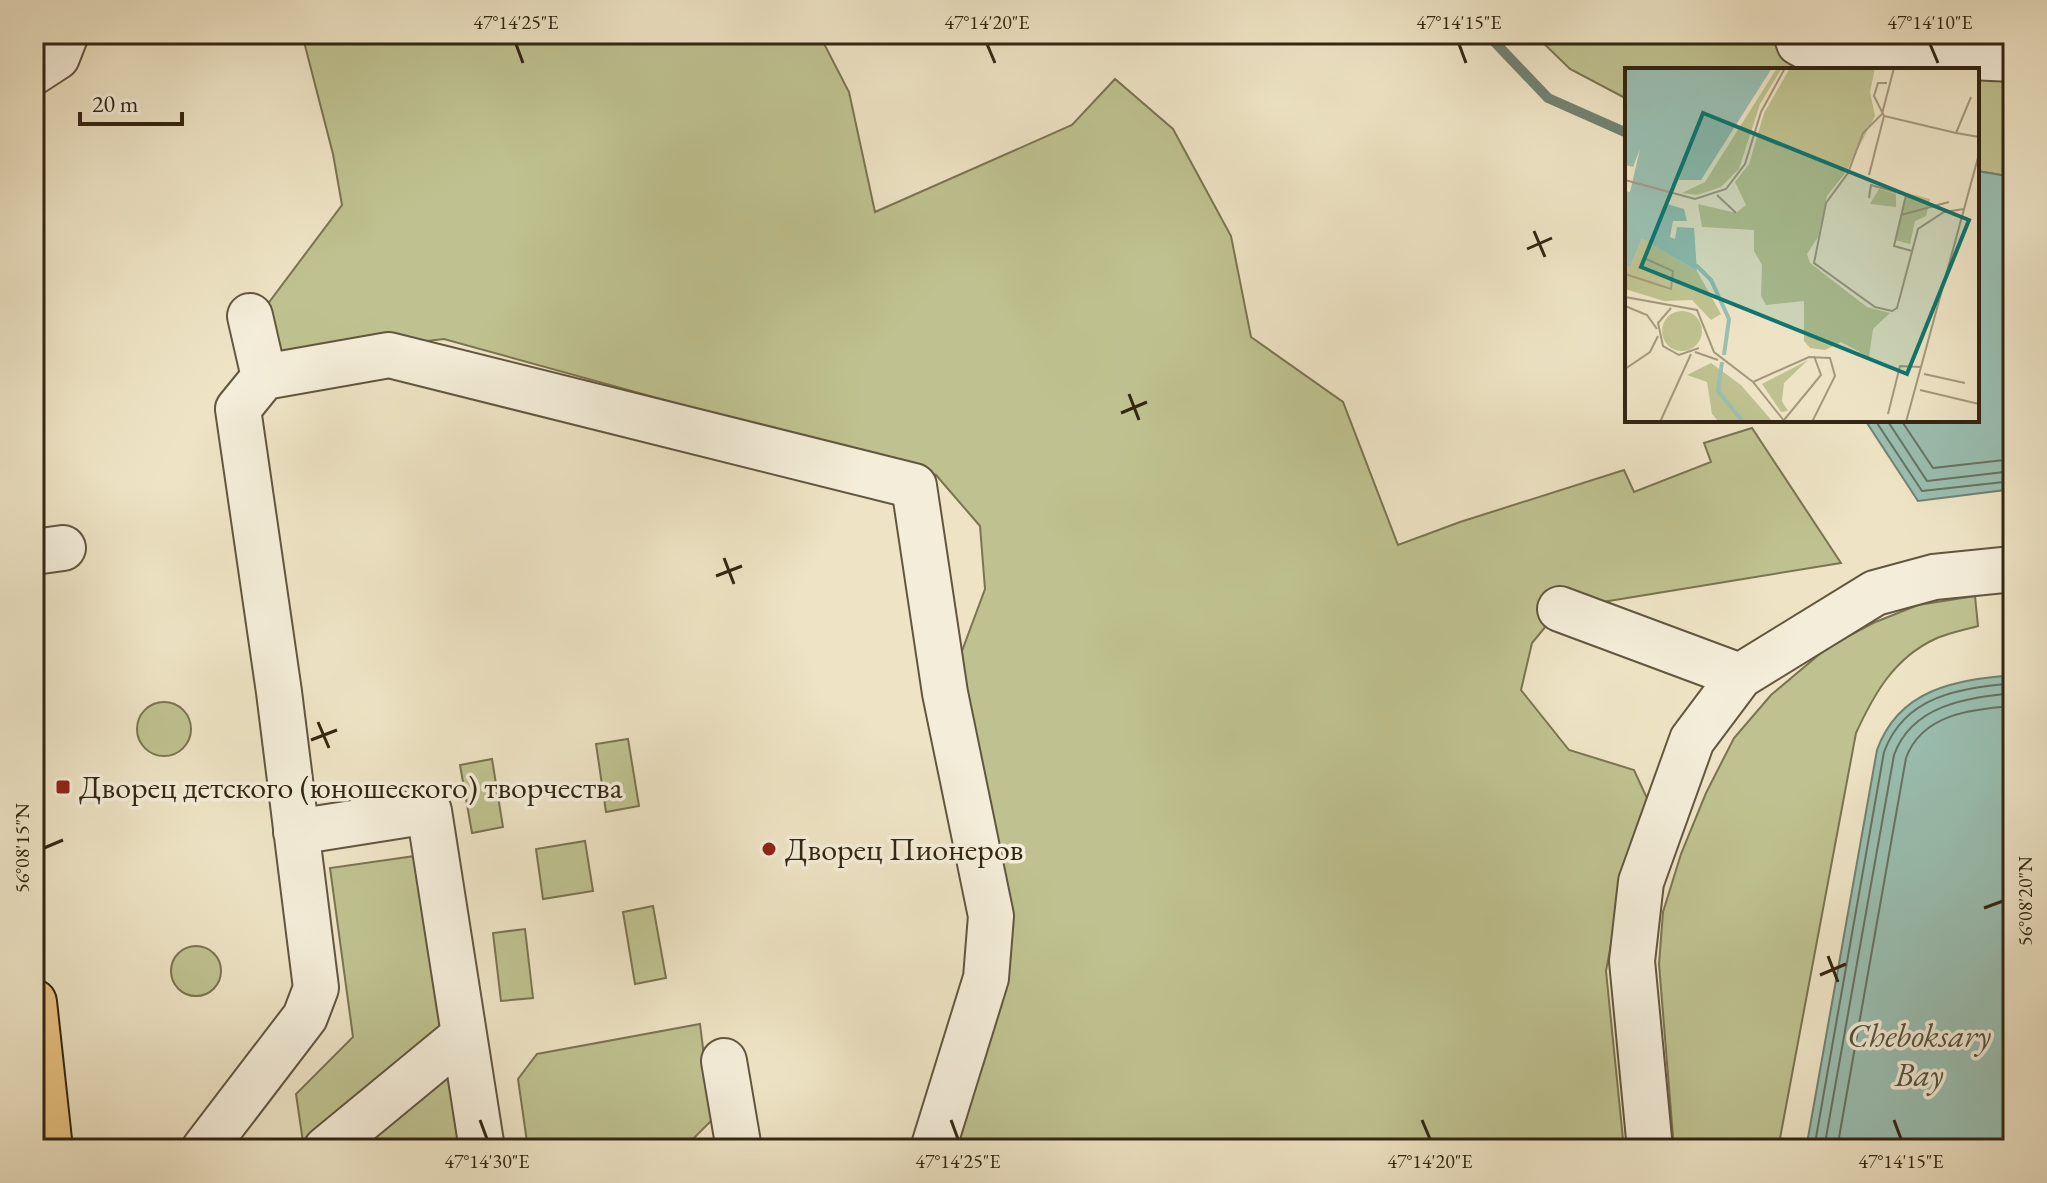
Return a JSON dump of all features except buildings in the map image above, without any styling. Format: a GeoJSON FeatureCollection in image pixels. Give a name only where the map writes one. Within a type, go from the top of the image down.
{"type":"FeatureCollection","features":[{"type":"Feature","properties":{"kind":"main road"},"geometry":{"type":"LineString","coordinates":[[34,1002],[50,1149]]}},
{"type":"Feature","properties":{"kind":"street"},"geometry":{"type":"LineString","coordinates":[[34,72],[57,57],[66,34]]}},
{"type":"Feature","properties":{"kind":"street"},"geometry":{"type":"LineString","coordinates":[[1796,34],[1799,43],[1824,56],[1905,54],[2013,59]]}},
{"type":"Feature","properties":{"kind":"street"},"geometry":{"type":"LineString","coordinates":[[250,316],[264,377]]}},
{"type":"Feature","properties":{"kind":"street"},"geometry":{"type":"LineString","coordinates":[[204,1149],[305,1017],[316,988],[279,692],[238,409],[264,377],[389,355],[914,486],[945,693],[991,916],[986,978],[933,1149]]}},
{"type":"Feature","properties":{"kind":"street"},"geometry":{"type":"LineString","coordinates":[[1650,1149],[1632,961],[1641,882],[1692,740],[1740,676],[1875,593],[1934,577],[2013,569]]}},
{"type":"Feature","properties":{"kind":"street"},"geometry":{"type":"LineString","coordinates":[[1560,609],[1740,676]]}},
{"type":"Feature","properties":{"kind":"street"},"geometry":{"type":"LineString","coordinates":[[296,832],[429,811],[482,1149]]}},
{"type":"Feature","properties":{"kind":"street"},"geometry":{"type":"LineString","coordinates":[[326,1149],[463,1036]]}},
{"type":"Feature","properties":{"kind":"street"},"geometry":{"type":"LineString","coordinates":[[724,1061],[739,1149]]}},
{"type":"Feature","properties":{"kind":"green space"},"geometry":{"type":"Polygon","coordinates":[[[302,34],[405,34],[417,42],[496,34],[819,34],[849,92],[875,212],[1072,125],[1115,79],[1173,129],[1231,236],[1251,337],[1343,402],[1398,545],[1624,470],[1634,492],[1711,462],[1704,443],[1752,428],[1841,563],[1560,609],[1532,643],[1521,690],[1569,750],[1634,770],[1652,809],[1621,891],[1606,971],[1624,1149],[950,1149],[1007,964],[956,667],[985,589],[980,526],[936,475],[444,339],[272,359],[261,313],[342,205],[333,154],[302,34]]]}},
{"type":"Feature","properties":{"kind":"green space"},"geometry":{"type":"Polygon","coordinates":[[[1534,34],[2013,34],[2013,177],[1979,171],[1979,68],[1625,68],[1625,98],[1570,69],[1534,34]]]}},
{"type":"Feature","properties":{"kind":"green space"},"geometry":{"type":"Polygon","coordinates":[[[1975,596],[1978,626],[1935,639],[1908,656],[1878,691],[1856,733],[1778,1149],[1674,1149],[1659,964],[1663,912],[1681,854],[1706,793],[1734,738],[1771,695],[1828,647],[1873,623],[1918,605],[1975,596]]]}},
{"type":"Feature","properties":{"kind":"green space"},"geometry":{"type":"Polygon","coordinates":[[[164,702],[183,710],[191,729],[183,748],[164,756],[145,748],[137,729],[145,710],[164,702]]]}},
{"type":"Feature","properties":{"kind":"green space"},"geometry":{"type":"Polygon","coordinates":[[[628,739],[639,806],[606,812],[596,744],[628,739]]]}},
{"type":"Feature","properties":{"kind":"green space"},"geometry":{"type":"Polygon","coordinates":[[[492,759],[503,827],[472,833],[460,765],[492,759]]]}},
{"type":"Feature","properties":{"kind":"green space"},"geometry":{"type":"Polygon","coordinates":[[[585,841],[593,891],[543,899],[536,849],[585,841]]]}},
{"type":"Feature","properties":{"kind":"green space"},"geometry":{"type":"Polygon","coordinates":[[[436,853],[477,1149],[304,1149],[296,1094],[353,1037],[330,868],[436,853]]]}},
{"type":"Feature","properties":{"kind":"green space"},"geometry":{"type":"Polygon","coordinates":[[[653,906],[666,978],[635,984],[623,912],[653,906]]]}},
{"type":"Feature","properties":{"kind":"green space"},"geometry":{"type":"Polygon","coordinates":[[[525,929],[533,998],[501,1001],[493,933],[525,929]]]}},
{"type":"Feature","properties":{"kind":"green space"},"geometry":{"type":"Polygon","coordinates":[[[186,947],[206,947],[220,961],[220,981],[206,995],[186,995],[172,981],[172,961],[186,947]]]}},
{"type":"Feature","properties":{"kind":"green space"},"geometry":{"type":"Polygon","coordinates":[[[700,1024],[712,1120],[683,1149],[536,1149],[527,1142],[518,1079],[537,1054],[700,1024]]]}},
{"type":"Feature","properties":{"kind":"water"},"geometry":{"type":"Polygon","coordinates":[[[1979,171],[2013,177],[2013,489],[1918,501],[1867,423],[1979,422],[1979,171]]]}},
{"type":"Feature","properties":{"kind":"water","name":"Cheboksary Bay"},"geometry":{"type":"Polygon","coordinates":[[[2013,675],[2013,1149],[1806,1149],[1877,750],[1899,713],[1914,701],[1950,685],[2013,675]]]}},
{"type":"Feature","properties":{"kind":"waterway"},"geometry":{"type":"LineString","coordinates":[[1487,34],[1548,98],[1625,132]]}},
{"type":"Feature","properties":{"kind":"place","name":"Дворец детского (юношеского) творчества"},"geometry":{"type":"Point","coordinates":[63,787]}},
{"type":"Feature","properties":{"kind":"place","name":"Дворец Пионеров"},"geometry":{"type":"Point","coordinates":[769,849]}}]}
